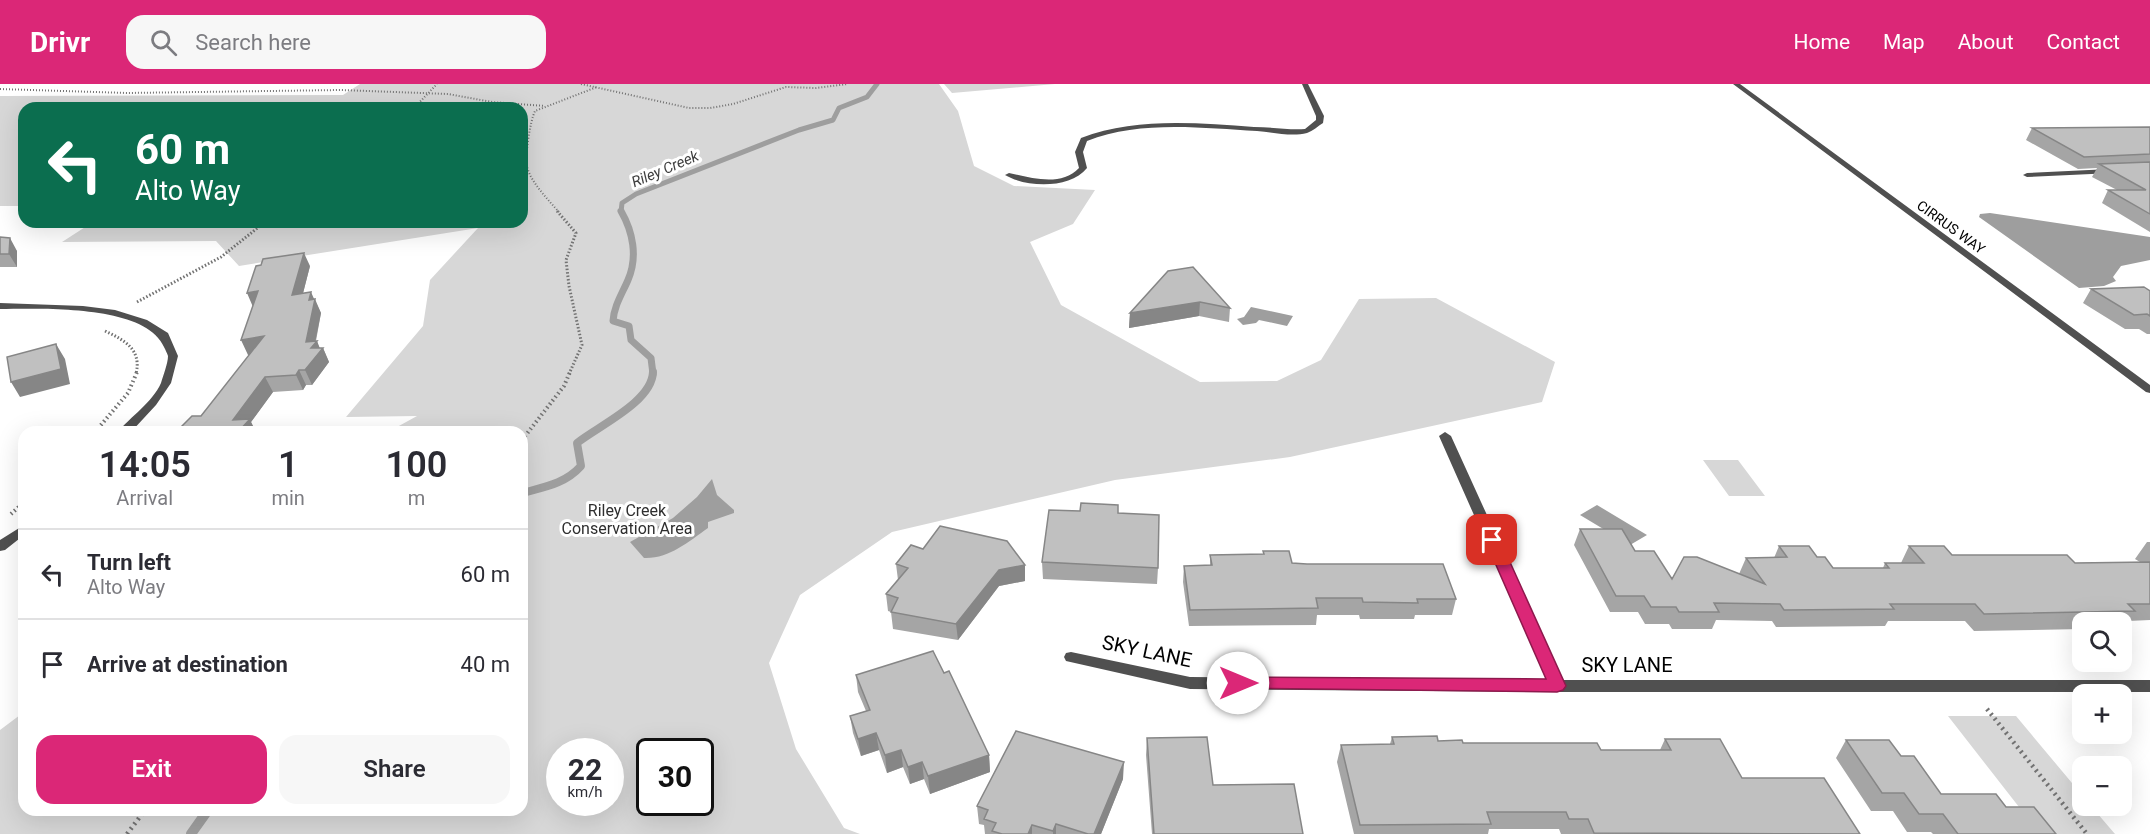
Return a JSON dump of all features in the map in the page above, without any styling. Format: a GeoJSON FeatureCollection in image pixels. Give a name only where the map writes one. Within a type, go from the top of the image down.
{"type":"FeatureCollection","features":[{"type":"Feature","properties":{"kind":"street"},"geometry":{"type":"LineString","coordinates":[[1009,175],[1036,181],[1071,178],[1079,174],[1083,168],[1079,153],[1084,140],[1091,135],[1112,131],[1200,126],[1304,131],[1320,121],[1320,116],[1305,84]]}},
{"type":"Feature","properties":{"kind":"street","name":"CIRRUS WAY"},"geometry":{"type":"LineString","coordinates":[[1736,84],[2150,390]]}},
{"type":"Feature","properties":{"kind":"street"},"geometry":{"type":"LineString","coordinates":[[2027,175],[2115,171]]}},
{"type":"Feature","properties":{"kind":"street"},"geometry":{"type":"LineString","coordinates":[[0,306],[72,307],[115,313],[136,318],[157,330],[170,344],[173,363],[165,384],[130,426]]}},
{"type":"Feature","properties":{"kind":"street"},"geometry":{"type":"LineString","coordinates":[[1445,436],[1557,686]]}},
{"type":"Feature","properties":{"kind":"street"},"geometry":{"type":"LineString","coordinates":[[0,547],[18,534]]}},
{"type":"Feature","properties":{"kind":"street","name":"SKY LANE"},"geometry":{"type":"LineString","coordinates":[[1071,657],[1190,683],[1557,686],[2150,686]]}},
{"type":"Feature","properties":{"kind":"path"},"geometry":{"type":"LineString","coordinates":[[420,102],[437,84]]}},
{"type":"Feature","properties":{"kind":"path"},"geometry":{"type":"LineString","coordinates":[[581,84],[689,108],[710,108],[733,104],[786,87],[816,88],[847,84]]}},
{"type":"Feature","properties":{"kind":"path"},"geometry":{"type":"LineString","coordinates":[[528,146],[531,120],[535,111],[597,87]]}},
{"type":"Feature","properties":{"kind":"path"},"geometry":{"type":"LineString","coordinates":[[0,89],[127,93],[314,89],[428,94],[506,102]]}},
{"type":"Feature","properties":{"kind":"path"},"geometry":{"type":"LineString","coordinates":[[528,104],[545,106]]}},
{"type":"Feature","properties":{"kind":"path"},"geometry":{"type":"LineString","coordinates":[[528,169],[542,193],[576,233],[566,260],[569,286],[582,345],[564,386],[528,433]]}},
{"type":"Feature","properties":{"kind":"path"},"geometry":{"type":"LineString","coordinates":[[115,313],[203,268],[259,228]]}},
{"type":"Feature","properties":{"kind":"path"},"geometry":{"type":"LineString","coordinates":[[98,329],[126,341],[136,356],[138,375],[124,400],[100,426]]}},
{"type":"Feature","properties":{"kind":"path"},"geometry":{"type":"LineString","coordinates":[[1987,709],[2087,834]]}},
{"type":"Feature","properties":{"kind":"path"},"geometry":{"type":"LineString","coordinates":[[127,834],[140,816]]}},
{"type":"Feature","properties":{"kind":"green space","name":"Riley Creek Conservation Area"},"geometry":{"type":"Polygon","coordinates":[[[360,84],[939,84],[958,111],[974,166],[1014,186],[1095,190],[1073,224],[1030,242],[1061,305],[1200,382],[1277,381],[1321,360],[1359,299],[1436,298],[1555,362],[1542,402],[1290,457],[1115,480],[892,532],[800,595],[769,663],[796,749],[844,828],[860,834],[0,834],[0,730],[18,716],[18,816],[528,816],[528,426],[399,426],[417,416],[346,417],[423,326],[430,280],[478,228],[528,228],[528,102],[18,102],[18,206],[0,206],[0,96],[343,95],[360,84]]]}},
{"type":"Feature","properties":{"kind":"green space"},"geometry":{"type":"Polygon","coordinates":[[[944,84],[1055,84],[952,93],[944,84]]]}},
{"type":"Feature","properties":{"kind":"green space"},"geometry":{"type":"Polygon","coordinates":[[[84,228],[478,228],[239,266],[216,241],[62,242],[84,228]]]}},
{"type":"Feature","properties":{"kind":"green space"},"geometry":{"type":"Polygon","coordinates":[[[1703,460],[1738,460],[1765,496],[1729,496],[1703,460]]]}},
{"type":"Feature","properties":{"kind":"green space"},"geometry":{"type":"Polygon","coordinates":[[[1948,716],[2016,716],[2072,783],[2072,816],[2100,816],[2115,834],[2040,834],[1948,716]]]}},
{"type":"Feature","properties":{"kind":"shaded area"},"geometry":{"type":"Polygon","coordinates":[[[1990,213],[2150,237],[2150,260],[2121,266],[2113,277],[2116,281],[2104,286],[2079,288],[1979,217],[1980,214],[1990,213]]]}},
{"type":"Feature","properties":{"kind":"shaded area"},"geometry":{"type":"Polygon","coordinates":[[[1251,307],[1293,316],[1287,326],[1259,320],[1256,323],[1243,325],[1237,319],[1244,317],[1251,307]]]}},
{"type":"Feature","properties":{"kind":"shaded area"},"geometry":{"type":"Polygon","coordinates":[[[712,479],[717,495],[734,510],[734,513],[708,522],[708,528],[670,553],[644,558],[630,542],[673,518],[697,497],[712,479]]]}},
{"type":"Feature","properties":{"kind":"shaded area"},"geometry":{"type":"Polygon","coordinates":[[[1597,505],[1647,535],[1630,545],[1580,515],[1597,505]]]}},
{"type":"Feature","properties":{"kind":"building"},"geometry":{"type":"Polygon","coordinates":[[[2150,127],[2150,154],[2084,157],[2032,128],[2150,127]]]}},
{"type":"Feature","properties":{"kind":"building"},"geometry":{"type":"Polygon","coordinates":[[[2150,162],[2150,214],[2108,190],[2146,190],[2099,164],[2150,162]]]}},
{"type":"Feature","properties":{"kind":"building"},"geometry":{"type":"Polygon","coordinates":[[[0,237],[10,238],[9,254],[0,254],[0,237]]]}},
{"type":"Feature","properties":{"kind":"building"},"geometry":{"type":"Polygon","coordinates":[[[304,253],[292,295],[311,292],[309,300],[315,299],[306,342],[317,341],[311,348],[323,348],[305,370],[299,370],[296,375],[265,377],[233,420],[250,419],[244,426],[182,426],[192,416],[201,416],[264,336],[241,340],[258,291],[247,293],[256,266],[261,265],[263,259],[304,253]]]}},
{"type":"Feature","properties":{"kind":"building"},"geometry":{"type":"Polygon","coordinates":[[[1193,267],[1230,308],[1200,302],[1130,313],[1168,271],[1193,267]]]}},
{"type":"Feature","properties":{"kind":"building"},"geometry":{"type":"Polygon","coordinates":[[[2144,287],[2150,291],[2150,316],[2147,314],[2134,315],[2091,289],[2144,287]]]}},
{"type":"Feature","properties":{"kind":"building"},"geometry":{"type":"Polygon","coordinates":[[[56,344],[61,369],[11,382],[7,357],[56,344]]]}},
{"type":"Feature","properties":{"kind":"building"},"geometry":{"type":"Polygon","coordinates":[[[1081,503],[1118,505],[1118,513],[1159,515],[1158,568],[1042,562],[1049,510],[1080,511],[1081,503]]]}},
{"type":"Feature","properties":{"kind":"building"},"geometry":{"type":"Polygon","coordinates":[[[940,526],[1007,541],[1025,565],[999,570],[956,624],[891,612],[898,598],[886,594],[908,568],[896,564],[911,545],[923,549],[940,526]]]}},
{"type":"Feature","properties":{"kind":"building"},"geometry":{"type":"Polygon","coordinates":[[[1580,529],[1622,529],[1635,551],[1654,551],[1672,579],[1684,557],[1697,557],[1765,584],[1746,558],[1787,557],[1779,546],[1809,546],[1817,557],[1825,557],[1833,568],[1889,568],[1885,563],[1924,563],[1909,546],[1944,546],[1952,555],[2067,555],[2075,563],[2150,562],[2150,604],[2128,604],[2135,611],[1984,614],[1975,604],[1890,604],[1894,609],[1784,610],[1780,604],[1714,603],[1719,612],[1679,612],[1676,607],[1651,607],[1644,596],[1616,596],[1580,529]]]}},
{"type":"Feature","properties":{"kind":"building"},"geometry":{"type":"Polygon","coordinates":[[[1263,551],[1289,551],[1292,563],[1443,564],[1456,599],[1417,599],[1418,603],[1363,602],[1362,598],[1316,598],[1318,608],[1190,610],[1184,566],[1212,565],[1210,555],[1264,554],[1263,551]]]}},
{"type":"Feature","properties":{"kind":"building"},"geometry":{"type":"Polygon","coordinates":[[[933,651],[944,673],[949,671],[989,755],[928,776],[922,762],[908,767],[901,750],[885,755],[876,733],[858,739],[850,716],[870,710],[856,675],[933,651]]]}},
{"type":"Feature","properties":{"kind":"building"},"geometry":{"type":"Polygon","coordinates":[[[1016,731],[1124,762],[1094,834],[1056,824],[1053,831],[1032,825],[1028,834],[1002,834],[992,831],[996,823],[984,819],[988,810],[977,806],[1016,731]]]}},
{"type":"Feature","properties":{"kind":"building"},"geometry":{"type":"Polygon","coordinates":[[[1437,736],[1438,741],[1462,740],[1463,743],[1597,743],[1601,750],[1671,750],[1665,739],[1720,739],[1742,778],[1824,778],[1860,834],[1594,833],[1588,819],[1569,819],[1566,812],[1487,812],[1491,824],[1360,825],[1341,745],[1394,744],[1392,737],[1437,736]]]}},
{"type":"Feature","properties":{"kind":"building"},"geometry":{"type":"Polygon","coordinates":[[[1207,737],[1213,785],[1294,784],[1303,834],[1154,834],[1147,738],[1207,737]]]}},
{"type":"Feature","properties":{"kind":"building"},"geometry":{"type":"Polygon","coordinates":[[[1846,740],[1889,740],[1901,756],[1914,756],[1941,794],[1996,794],[2006,807],[2034,807],[2056,834],[1958,834],[1943,814],[1919,814],[1904,793],[1882,793],[1846,740]]]}},
{"type":"Feature","properties":{"kind":"waterway","name":"Riley Creek"},"geometry":{"type":"LineString","coordinates":[[621,211],[622,203],[636,194],[799,130],[833,120],[839,108],[867,97],[877,84]]}},
{"type":"Feature","properties":{"kind":"waterway","name":"Riley Creek"},"geometry":{"type":"LineString","coordinates":[[621,211],[629,227],[633,245],[633,262],[613,321],[629,326],[631,340],[651,358],[653,373]]}},
{"type":"Feature","properties":{"kind":"waterway","name":"Riley Creek"},"geometry":{"type":"LineString","coordinates":[[528,491],[554,484],[575,472],[581,466],[577,443],[634,403],[644,393],[653,373]]}},
{"type":"Feature","properties":{"kind":"waterway","name":"Riley Creek"},"geometry":{"type":"LineString","coordinates":[[191,834],[204,816]]}},
{"type":"Feature","properties":{"kind":"route"},"geometry":{"type":"LineString","coordinates":[[1238,683],[1557,686],[1492,540]]}}]}
